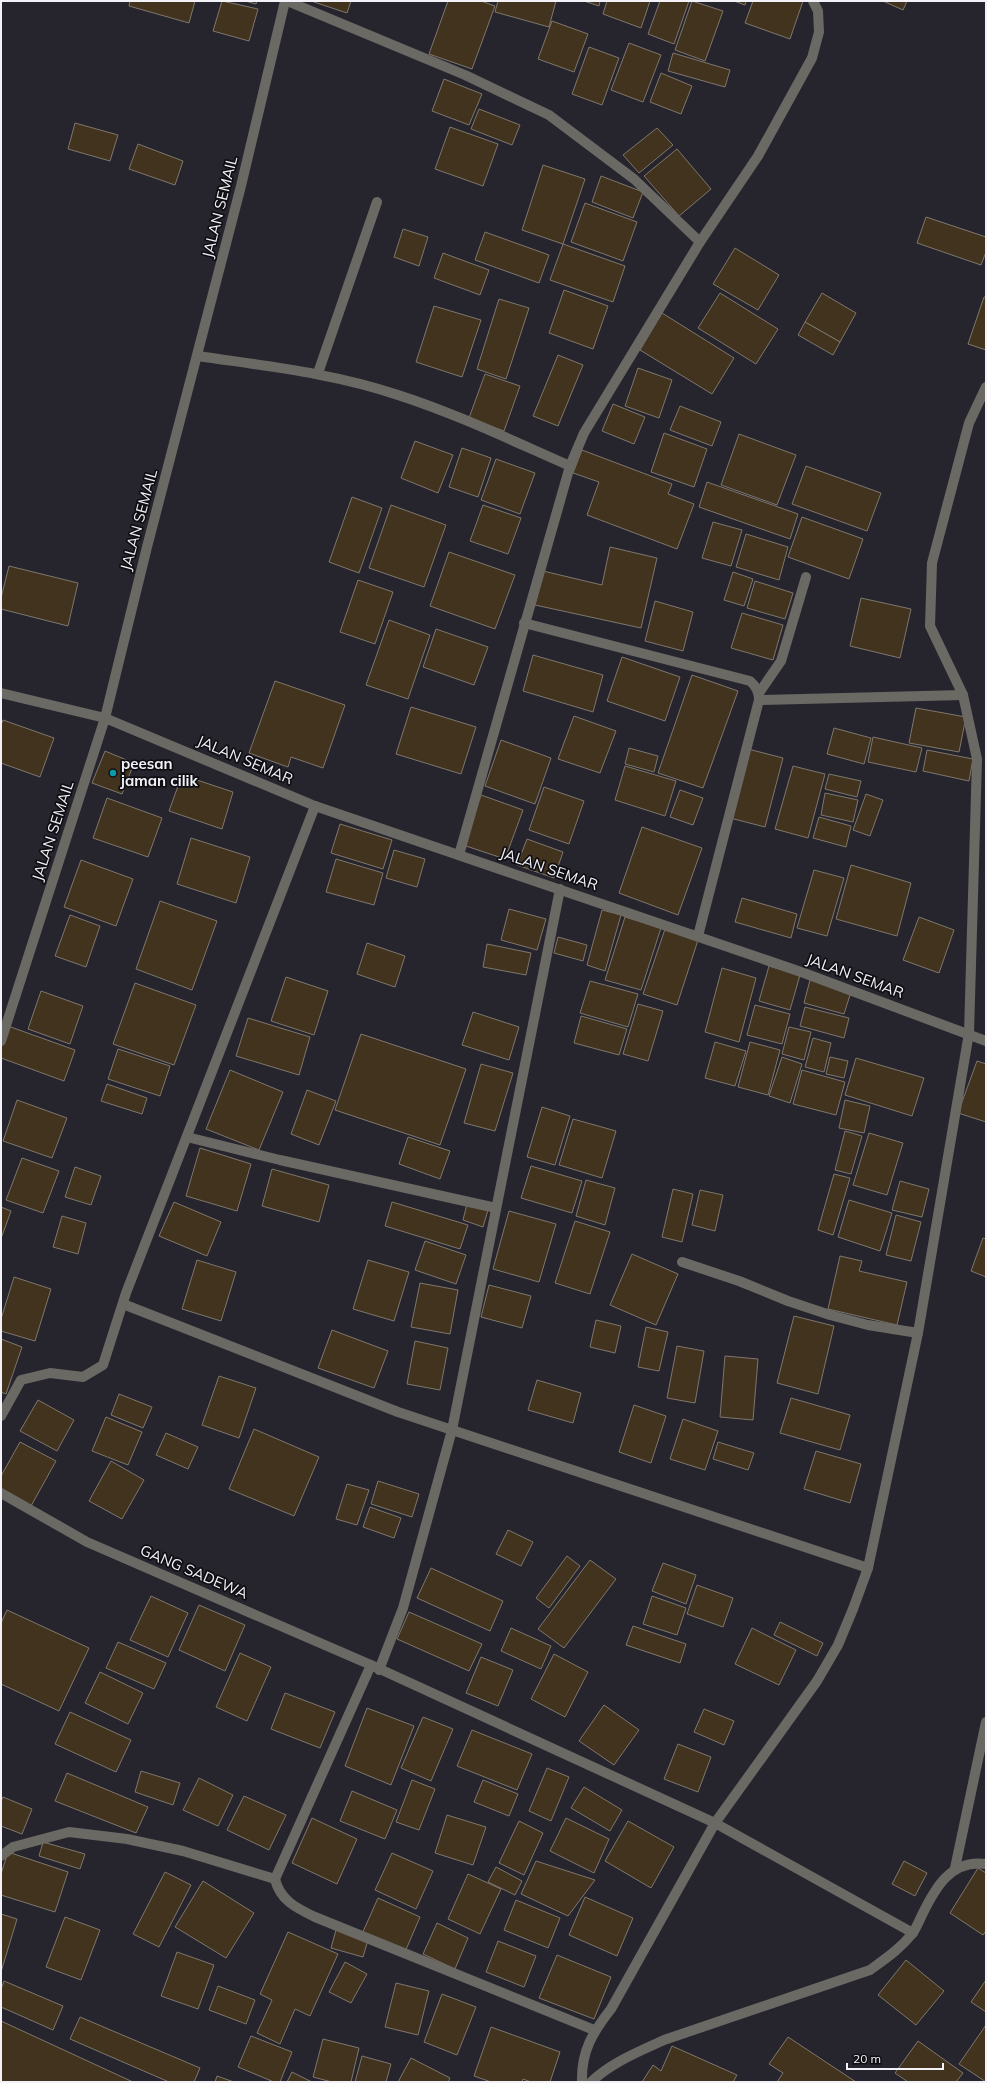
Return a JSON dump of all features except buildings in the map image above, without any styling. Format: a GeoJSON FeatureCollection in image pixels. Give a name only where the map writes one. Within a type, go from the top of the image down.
{"type":"FeatureCollection","features":[{"type":"Feature","properties":{"kind":"street"},"geometry":{"type":"LineString","coordinates":[[286,1],[464,75],[549,116],[634,179],[700,242]]}},
{"type":"Feature","properties":{"kind":"street","name":"JALAN SEMAIL"},"geometry":{"type":"LineString","coordinates":[[1,1041],[105,718],[147,547],[198,356],[286,1]]}},
{"type":"Feature","properties":{"kind":"street"},"geometry":{"type":"LineString","coordinates":[[459,855],[570,466],[584,433],[700,242],[758,156],[812,58],[819,32],[818,11],[813,1]]}},
{"type":"Feature","properties":{"kind":"street"},"geometry":{"type":"LineString","coordinates":[[318,373],[377,202]]}},
{"type":"Feature","properties":{"kind":"street"},"geometry":{"type":"LineString","coordinates":[[198,356],[318,373],[398,395],[455,416],[570,466]]}},
{"type":"Feature","properties":{"kind":"street"},"geometry":{"type":"LineString","coordinates":[[582,2079],[587,2044],[594,2030],[611,2009],[715,1823],[817,1681],[838,1645],[868,1568],[918,1333],[969,1034],[977,759],[963,695],[930,626],[932,563],[969,424],[986,387]]}},
{"type":"Feature","properties":{"kind":"street"},"geometry":{"type":"LineString","coordinates":[[698,936],[759,696],[781,661],[806,577]]}},
{"type":"Feature","properties":{"kind":"street"},"geometry":{"type":"LineString","coordinates":[[524,623],[750,681],[759,696]]}},
{"type":"Feature","properties":{"kind":"street","name":"JALAN SEMAR"},"geometry":{"type":"LineString","coordinates":[[1,693],[105,718],[315,806],[698,936],[986,1041]]}},
{"type":"Feature","properties":{"kind":"street"},"geometry":{"type":"LineString","coordinates":[[759,696],[963,695]]}},
{"type":"Feature","properties":{"kind":"street"},"geometry":{"type":"LineString","coordinates":[[1,1416],[21,1380],[50,1373],[83,1377],[103,1365],[123,1304],[315,806]]}},
{"type":"Feature","properties":{"kind":"street"},"geometry":{"type":"LineString","coordinates":[[560,889],[452,1430],[403,1608],[275,1879],[283,1898],[297,1908],[315,1917],[594,2030]]}},
{"type":"Feature","properties":{"kind":"street"},"geometry":{"type":"LineString","coordinates":[[187,1137],[280,1160],[496,1208]]}},
{"type":"Feature","properties":{"kind":"street"},"geometry":{"type":"LineString","coordinates":[[682,1262],[739,1281],[788,1301],[830,1315],[868,1325],[918,1333]]}},
{"type":"Feature","properties":{"kind":"street"},"geometry":{"type":"LineString","coordinates":[[123,1304],[362,1399],[868,1568]]}},
{"type":"Feature","properties":{"kind":"street","name":"GANG SADEWA"},"geometry":{"type":"LineString","coordinates":[[1,1493],[87,1542],[375,1667],[715,1823],[913,1933]]}},
{"type":"Feature","properties":{"kind":"street"},"geometry":{"type":"LineString","coordinates":[[955,1868],[986,1722]]}},
{"type":"Feature","properties":{"kind":"street"},"geometry":{"type":"LineString","coordinates":[[1,1856],[13,1847],[69,1832],[127,1839],[183,1851],[275,1879]]}},
{"type":"Feature","properties":{"kind":"street"},"geometry":{"type":"LineString","coordinates":[[591,2082],[602,2072],[630,2055],[664,2040],[870,1970],[892,1955],[913,1933],[943,1878],[955,1868],[968,1864],[986,1864]]}},
{"type":"Feature","properties":{"kind":"place","name":"peesan jaman cilik"},"geometry":{"type":"Point","coordinates":[113,773]}}]}
